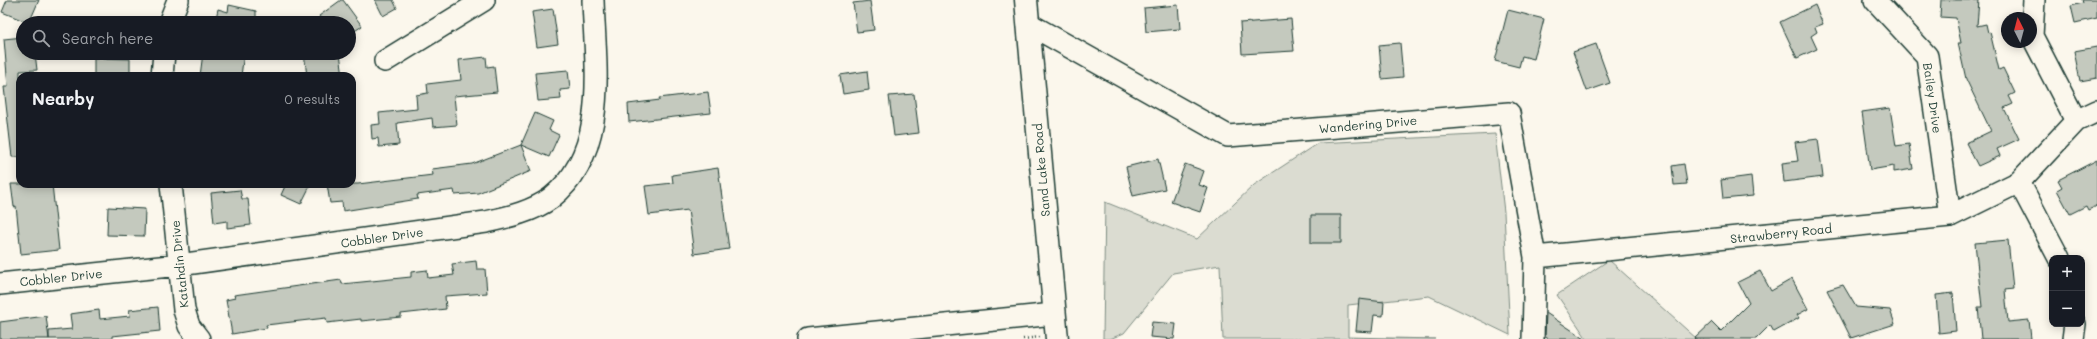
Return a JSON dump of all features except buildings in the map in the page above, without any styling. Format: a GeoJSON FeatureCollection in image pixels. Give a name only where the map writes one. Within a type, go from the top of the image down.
{"type":"FeatureCollection","features":[{"type":"Feature","properties":{"kind":"main road","name":"Sand Lake Road"},"geometry":{"type":"LineString","coordinates":[[1026,0],[1054,314],[1048,338]]}},
{"type":"Feature","properties":{"kind":"street"},"geometry":{"type":"LineString","coordinates":[[172,16],[178,0]]}},
{"type":"Feature","properties":{"kind":"street"},"geometry":{"type":"LineString","coordinates":[[385,60],[484,0]]}},
{"type":"Feature","properties":{"kind":"street","name":"Cobbler Drive"},"geometry":{"type":"LineString","coordinates":[[0,284],[179,265],[486,222],[520,213],[550,198],[571,177],[583,156],[595,108],[593,0]]}},
{"type":"Feature","properties":{"kind":"street","name":"Bailey Drive"},"geometry":{"type":"LineString","coordinates":[[1875,0],[1927,56],[1950,216]]}},
{"type":"Feature","properties":{"kind":"street"},"geometry":{"type":"LineString","coordinates":[[2034,0],[2032,36],[2076,121],[2097,111]]}},
{"type":"Feature","properties":{"kind":"street","name":"Wandering Drive"},"geometry":{"type":"LineString","coordinates":[[1029,24],[1228,136],[1509,113],[1535,257],[1533,339]]}},
{"type":"Feature","properties":{"kind":"street"},"geometry":{"type":"LineString","coordinates":[[162,72],[163,60]]}},
{"type":"Feature","properties":{"kind":"street","name":"Strawberry Road"},"geometry":{"type":"LineString","coordinates":[[1535,257],[1950,216],[2018,182],[2076,121]]}},
{"type":"Feature","properties":{"kind":"street"},"geometry":{"type":"LineString","coordinates":[[2018,182],[2057,255]]}},
{"type":"Feature","properties":{"kind":"street","name":"Katahdin Drive"},"geometry":{"type":"LineString","coordinates":[[171,188],[184,310],[189,326],[199,339]]}},
{"type":"Feature","properties":{"kind":"street"},"geometry":{"type":"LineString","coordinates":[[808,339],[1054,314]]}},
{"type":"Feature","properties":{"kind":"street"},"geometry":{"type":"LineString","coordinates":[[2073,339],[2075,327]]}},
{"type":"Feature","properties":{"kind":"path"},"geometry":{"type":"LineString","coordinates":[[1023,339],[1048,338]]}},
{"type":"Feature","properties":{"kind":"shaded area"},"geometry":{"type":"Polygon","coordinates":[[[1495,134],[1504,212],[1510,335],[1429,296],[1348,305],[1348,337],[1435,339],[1223,339],[1220,265],[1173,273],[1124,333],[1110,339],[1103,339],[1105,202],[1197,239],[1254,185],[1318,143],[1495,134]]]}},
{"type":"Feature","properties":{"kind":"shaded area"},"geometry":{"type":"Polygon","coordinates":[[[1609,260],[1697,339],[1587,339],[1557,295],[1609,260]]]}}]}
